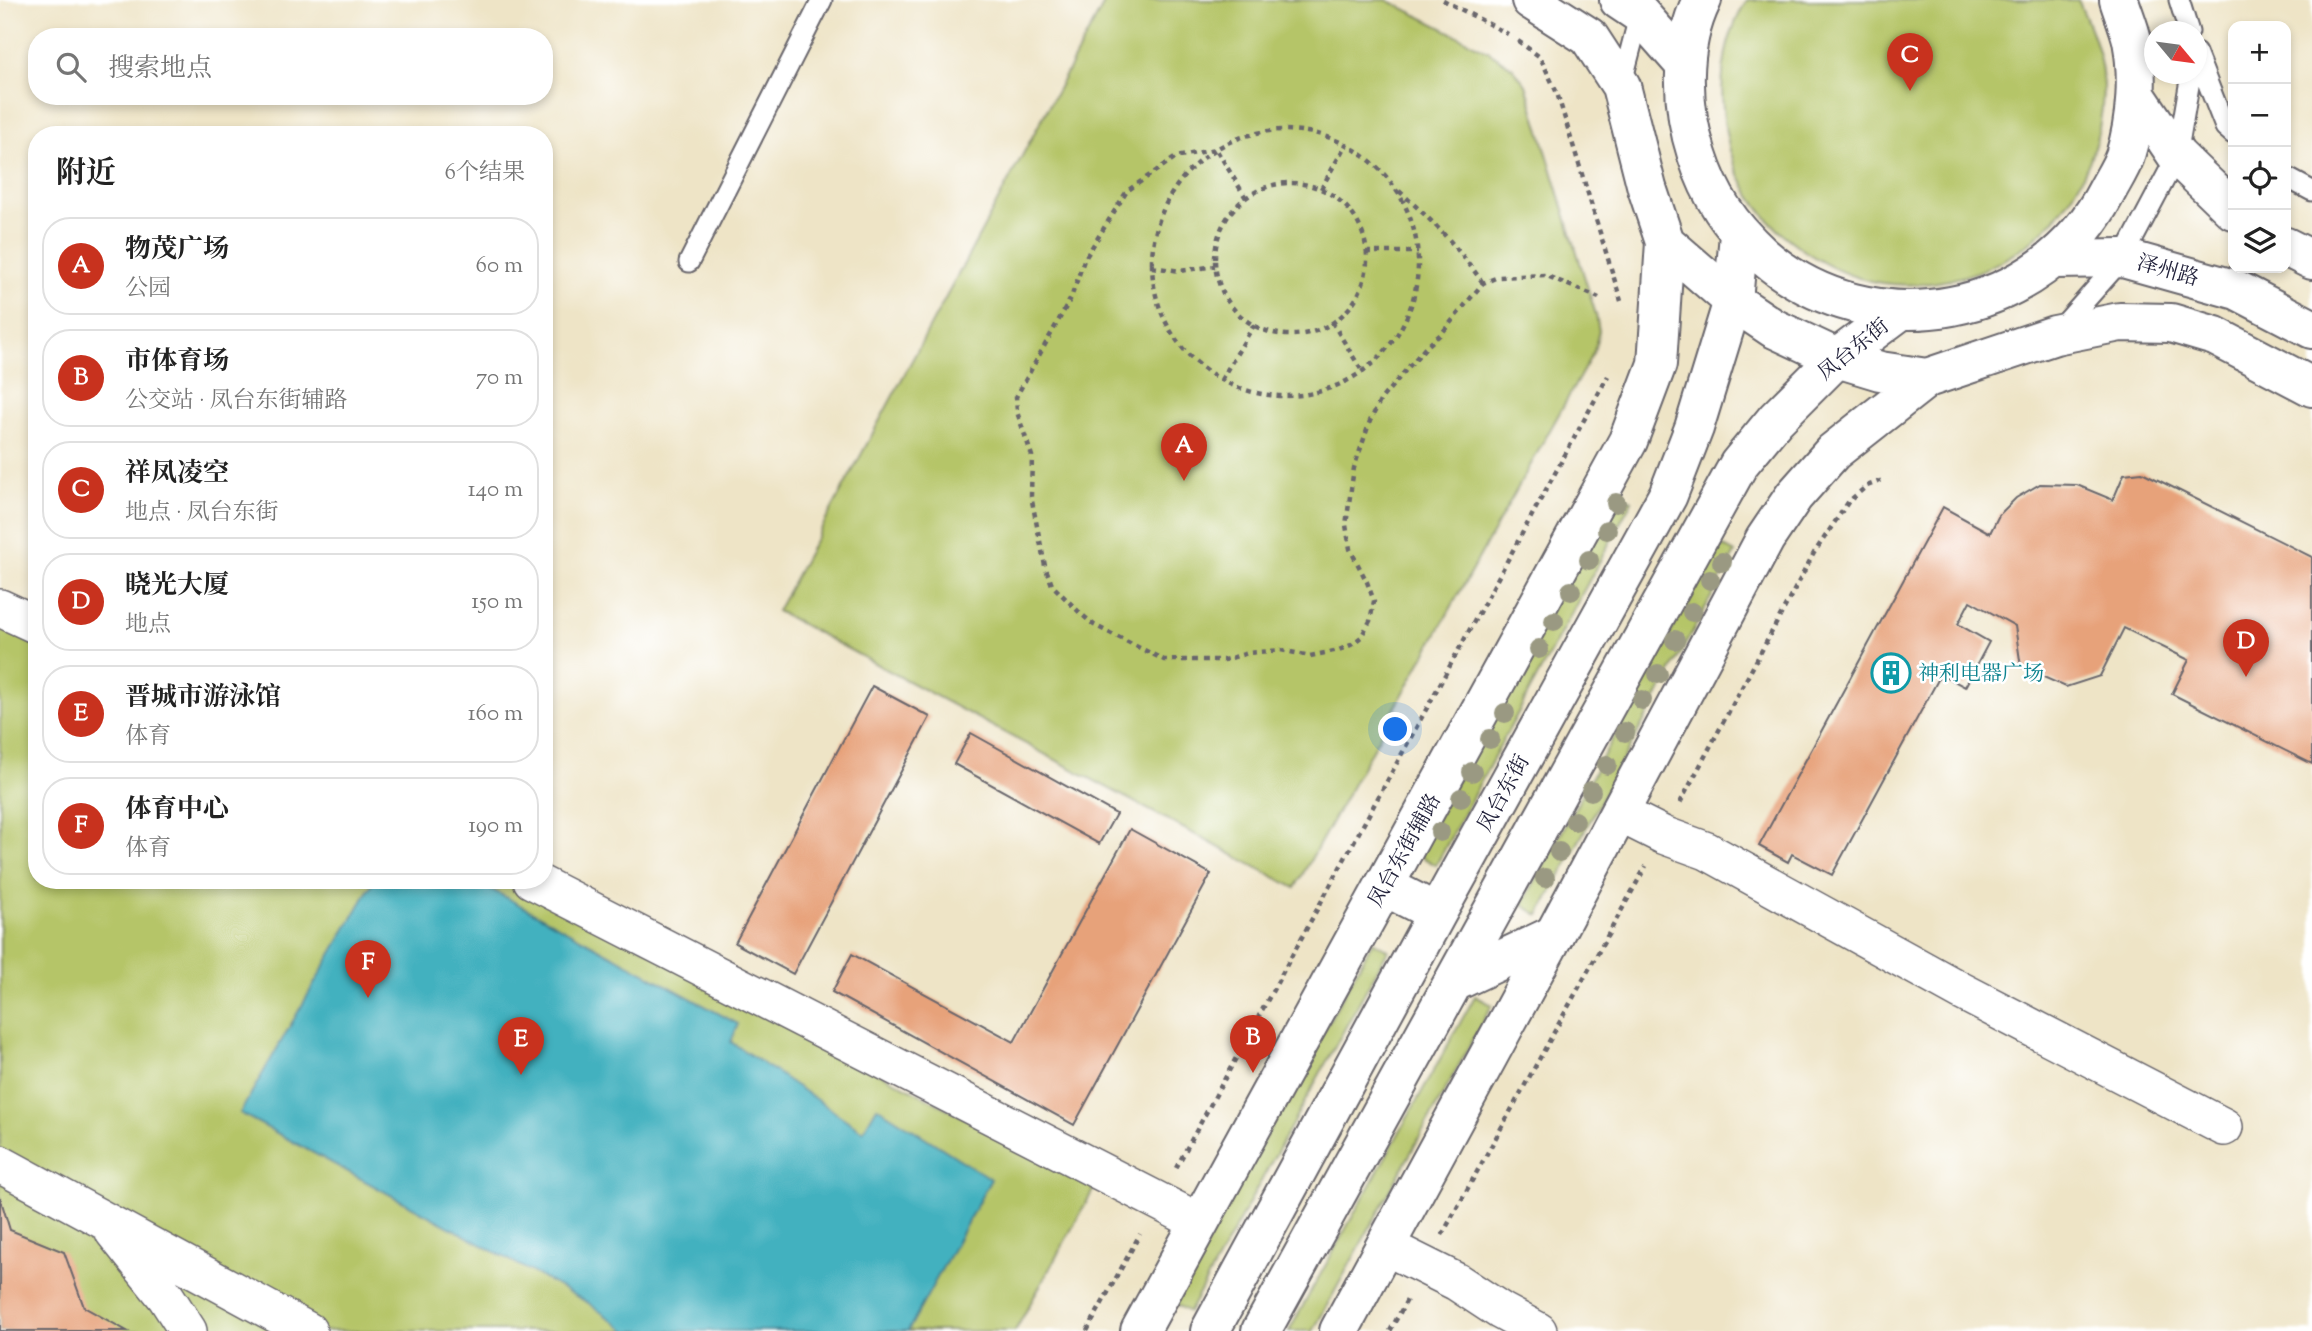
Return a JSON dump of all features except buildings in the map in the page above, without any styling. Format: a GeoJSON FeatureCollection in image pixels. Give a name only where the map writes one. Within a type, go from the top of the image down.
{"type":"FeatureCollection","features":[{"type":"Feature","properties":{"kind":"main road"},"geometry":{"type":"LineString","coordinates":[[1531,0],[1548,8],[1589,37],[1621,86],[1647,188],[1665,242],[1733,301],[1773,328],[1837,358],[1880,371],[1927,378]]}},
{"type":"Feature","properties":{"kind":"main road"},"geometry":{"type":"LineString","coordinates":[[1702,0],[1696,12],[1685,65],[1688,126],[1706,183],[1739,234],[1785,274],[1840,301],[1900,311],[1955,307],[2008,289],[2055,259],[2096,212],[2124,156],[2136,95],[2132,41],[2119,0]]}},
{"type":"Feature","properties":{"kind":"main road"},"geometry":{"type":"LineString","coordinates":[[1636,5],[1685,65]]}},
{"type":"Feature","properties":{"kind":"main road"},"geometry":{"type":"LineString","coordinates":[[2136,95],[2177,156],[2228,205]]}},
{"type":"Feature","properties":{"kind":"main road","name":"凤台东街"},"geometry":{"type":"LineString","coordinates":[[1210,1331],[1668,495],[1694,428],[1733,301],[1739,234]]}},
{"type":"Feature","properties":{"kind":"main road","name":"凤台东街辅路"},"geometry":{"type":"LineString","coordinates":[[1140,1331],[1628,441],[1657,364],[1665,242]]}},
{"type":"Feature","properties":{"kind":"main road"},"geometry":{"type":"LineString","coordinates":[[2291,250],[2312,260]]}},
{"type":"Feature","properties":{"kind":"main road","name":"泽州路"},"geometry":{"type":"LineString","coordinates":[[2055,259],[2123,258],[2237,290],[2312,329]]}},
{"type":"Feature","properties":{"kind":"main road","name":"凤台东街"},"geometry":{"type":"LineString","coordinates":[[1261,1331],[1739,464],[1776,419],[1837,358],[1900,311]]}},
{"type":"Feature","properties":{"kind":"main road"},"geometry":{"type":"LineString","coordinates":[[1339,1331],[1765,539],[1794,496],[1833,452],[1927,378],[2055,335],[2120,322],[2171,323],[2215,336],[2312,387]]}},
{"type":"Feature","properties":{"kind":"main road"},"geometry":{"type":"LineString","coordinates":[[1384,886],[1437,913]]}},
{"type":"Feature","properties":{"kind":"main road"},"geometry":{"type":"LineString","coordinates":[[1454,982],[1554,935]]}},
{"type":"Feature","properties":{"kind":"street"},"geometry":{"type":"LineString","coordinates":[[0,608],[28,621]]}},
{"type":"Feature","properties":{"kind":"street"},"geometry":{"type":"LineString","coordinates":[[1619,813],[1663,835],[1707,851],[1961,991],[2224,1127]]}},
{"type":"Feature","properties":{"kind":"street"},"geometry":{"type":"LineString","coordinates":[[550,889],[1199,1222]]}},
{"type":"Feature","properties":{"kind":"street"},"geometry":{"type":"LineString","coordinates":[[0,1164],[308,1331]]}},
{"type":"Feature","properties":{"kind":"street"},"geometry":{"type":"LineString","coordinates":[[105,1220],[166,1297],[188,1331]]}},
{"type":"Feature","properties":{"kind":"street"},"geometry":{"type":"LineString","coordinates":[[1385,1246],[1457,1282],[1538,1331]]}},
{"type":"Feature","properties":{"kind":"lane"},"geometry":{"type":"LineString","coordinates":[[689,262],[822,0]]}},
{"type":"Feature","properties":{"kind":"lane"},"geometry":{"type":"LineString","coordinates":[[2179,0],[2186,21]]}},
{"type":"Feature","properties":{"kind":"lane"},"geometry":{"type":"LineString","coordinates":[[1621,86],[1636,5]]}},
{"type":"Feature","properties":{"kind":"lane"},"geometry":{"type":"LineString","coordinates":[[2207,82],[2228,130]]}},
{"type":"Feature","properties":{"kind":"lane"},"geometry":{"type":"LineString","coordinates":[[2055,335],[2123,258],[2177,156],[2189,84]]}},
{"type":"Feature","properties":{"kind":"lane"},"geometry":{"type":"LineString","coordinates":[[2291,180],[2312,191]]}},
{"type":"Feature","properties":{"kind":"path"},"geometry":{"type":"LineString","coordinates":[[1443,0],[1498,27],[1540,57],[1558,93],[1623,311]]}},
{"type":"Feature","properties":{"kind":"path"},"geometry":{"type":"LineString","coordinates":[[1396,188],[1411,219],[1418,252],[1416,286],[1406,319],[1387,348],[1362,371],[1335,386],[1307,394],[1278,396],[1249,391],[1221,380],[1199,364],[1179,344],[1165,320],[1156,294],[1152,267],[1154,239],[1162,212],[1175,188],[1194,166],[1216,149],[1240,137],[1267,131],[1294,130],[1321,134],[1346,144],[1374,163],[1396,188],[1457,246],[1483,283]]}},
{"type":"Feature","properties":{"kind":"path"},"geometry":{"type":"LineString","coordinates":[[1321,189],[1346,144]]}},
{"type":"Feature","properties":{"kind":"path"},"geometry":{"type":"LineString","coordinates":[[1216,149],[1245,198]]}},
{"type":"Feature","properties":{"kind":"path"},"geometry":{"type":"LineString","coordinates":[[1216,149],[1176,156],[1127,191],[1084,260],[1071,298],[1016,397],[1017,412],[1032,456],[1031,496],[1045,566],[1052,585],[1094,625],[1164,660],[1224,660],[1248,653],[1281,650],[1310,656],[1339,650],[1361,637],[1370,621],[1374,601],[1350,549],[1346,524],[1354,468],[1370,421],[1381,399],[1401,374],[1442,333],[1483,283],[1498,277],[1545,275],[1599,298]]}},
{"type":"Feature","properties":{"kind":"path"},"geometry":{"type":"LineString","coordinates":[[1299,183],[1321,189],[1349,208],[1359,224],[1367,261],[1363,281],[1355,300],[1332,322],[1304,334],[1262,330],[1230,304],[1220,286],[1215,266],[1216,245],[1222,227],[1232,211],[1245,198],[1262,188],[1299,183]]}},
{"type":"Feature","properties":{"kind":"path"},"geometry":{"type":"LineString","coordinates":[[1366,252],[1418,252]]}},
{"type":"Feature","properties":{"kind":"path"},"geometry":{"type":"LineString","coordinates":[[1152,267],[1180,271],[1215,266]]}},
{"type":"Feature","properties":{"kind":"path"},"geometry":{"type":"LineString","coordinates":[[1332,322],[1362,371]]}},
{"type":"Feature","properties":{"kind":"path"},"geometry":{"type":"LineString","coordinates":[[1221,380],[1254,325]]}},
{"type":"Feature","properties":{"kind":"path"},"geometry":{"type":"LineString","coordinates":[[1087,1331],[1609,374]]}},
{"type":"Feature","properties":{"kind":"path"},"geometry":{"type":"LineString","coordinates":[[1390,1331],[1663,835],[1814,553],[1849,501],[1867,486],[1885,479]]}},
{"type":"Feature","properties":{"kind":"green space"},"geometry":{"type":"Polygon","coordinates":[[[1106,0],[1387,0],[1488,51],[1513,68],[1526,85],[1596,315],[1599,331],[1594,351],[1295,888],[777,611],[1106,0]]]}},
{"type":"Feature","properties":{"kind":"green space"},"geometry":{"type":"Polygon","coordinates":[[[1747,0],[2078,0],[2099,56],[2103,91],[2099,127],[2089,161],[2074,192],[2054,220],[2029,243],[2000,262],[1968,275],[1932,283],[1905,285],[1859,278],[1822,262],[1778,230],[1757,206],[1741,178],[1729,148],[1722,98],[1724,64],[1732,31],[1747,0]]]}},
{"type":"Feature","properties":{"kind":"green space"},"geometry":{"type":"Polygon","coordinates":[[[1613,491],[1632,501],[1436,865],[1417,854],[1613,491]]]}},
{"type":"Feature","properties":{"kind":"green space"},"geometry":{"type":"Polygon","coordinates":[[[1719,544],[1735,553],[1539,915],[1522,905],[1719,544]]]}},
{"type":"Feature","properties":{"kind":"green space"},"geometry":{"type":"Polygon","coordinates":[[[0,615],[28,629],[28,889],[532,889],[1095,1187],[1015,1331],[0,1331],[0,615]]]}},
{"type":"Feature","properties":{"kind":"green space"},"geometry":{"type":"Polygon","coordinates":[[[1373,941],[1388,950],[1189,1312],[1174,1303],[1373,941]]]}},
{"type":"Feature","properties":{"kind":"green space"},"geometry":{"type":"Polygon","coordinates":[[[1475,996],[1492,1005],[1313,1331],[1289,1331],[1475,996]]]}},
{"type":"Feature","properties":{"kind":"water"},"geometry":{"type":"Polygon","coordinates":[[[369,889],[490,889],[738,1024],[731,1042],[863,1131],[877,1107],[991,1179],[908,1331],[627,1331],[587,1302],[240,1113],[369,889]]]}},
{"type":"Feature","properties":{"kind":"place","name":"祥凤凌空"},"geometry":{"type":"Point","coordinates":[1910,91]}},
{"type":"Feature","properties":{"kind":"place","name":"物茂广场"},"geometry":{"type":"Point","coordinates":[1184,481]}},
{"type":"Feature","properties":{"kind":"place","name":"神利电器广场"},"geometry":{"type":"Point","coordinates":[1891,673]}},
{"type":"Feature","properties":{"kind":"place","name":"晓光大厦"},"geometry":{"type":"Point","coordinates":[2246,677]}},
{"type":"Feature","properties":{"kind":"place","name":"体育中心"},"geometry":{"type":"Point","coordinates":[368,998]}},
{"type":"Feature","properties":{"kind":"place","name":"市体育场"},"geometry":{"type":"Point","coordinates":[1253,1073]}},
{"type":"Feature","properties":{"kind":"place","name":"晋城市游泳馆"},"geometry":{"type":"Point","coordinates":[521,1075]}}]}
